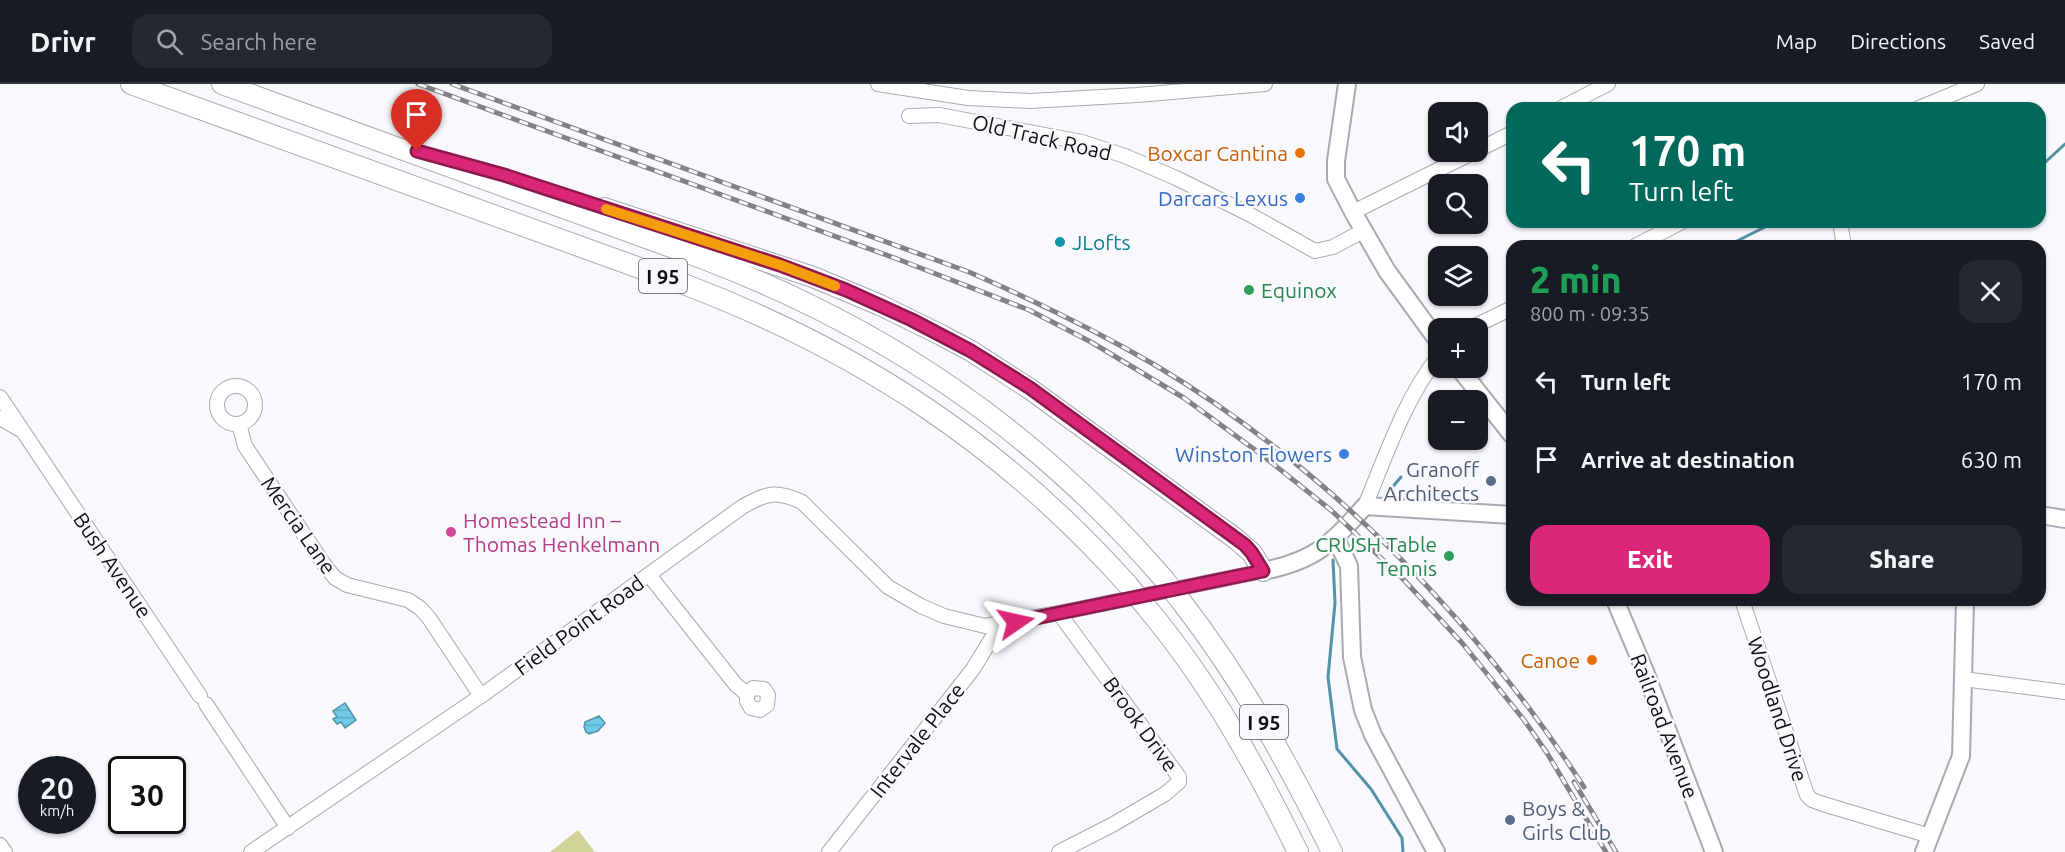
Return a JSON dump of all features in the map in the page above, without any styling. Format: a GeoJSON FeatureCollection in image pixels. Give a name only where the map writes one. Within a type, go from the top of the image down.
{"type":"FeatureCollection","features":[{"type":"Feature","properties":{"kind":"highway","name":"I 95"},"geometry":{"type":"LineString","coordinates":[[131,84],[698,290],[813,340],[893,385],[970,438],[1054,509],[1128,585],[1183,653],[1224,714],[1257,770],[1298,852]]}},
{"type":"Feature","properties":{"kind":"highway","name":"I 95"},"geometry":{"type":"LineString","coordinates":[[222,84],[739,272],[806,302],[872,336],[958,391],[1024,442],[1086,497],[1163,578],[1224,659],[1263,721],[1332,852]]}},
{"type":"Feature","properties":{"kind":"highway"},"geometry":{"type":"LineString","coordinates":[[374,139],[504,175],[780,265],[846,290],[912,320],[981,357],[1063,411],[1245,545],[1263,571]]}},
{"type":"Feature","properties":{"kind":"highway"},"geometry":{"type":"LineString","coordinates":[[510,233],[728,313],[813,340]]}},
{"type":"Feature","properties":{"kind":"main road"},"geometry":{"type":"LineString","coordinates":[[1347,84],[1335,170],[1340,190],[1395,284],[1428,328]]}},
{"type":"Feature","properties":{"kind":"main road"},"geometry":{"type":"LineString","coordinates":[[1467,378],[1506,427]]}},
{"type":"Feature","properties":{"kind":"main road"},"geometry":{"type":"LineString","coordinates":[[1365,507],[1506,515]]}},
{"type":"Feature","properties":{"kind":"main road","name":"Field Point Road"},"geometry":{"type":"LineString","coordinates":[[1263,571],[1298,562],[1317,552],[1336,539],[1365,507]]}},
{"type":"Feature","properties":{"kind":"main road"},"geometry":{"type":"LineString","coordinates":[[2046,516],[2065,519]]}},
{"type":"Feature","properties":{"kind":"main road"},"geometry":{"type":"LineString","coordinates":[[1336,539],[1349,566],[1352,657],[1363,710],[1373,735],[1436,852]]}},
{"type":"Feature","properties":{"kind":"main road","name":"Railroad Avenue"},"geometry":{"type":"LineString","coordinates":[[1618,606],[1714,852]]}},
{"type":"Feature","properties":{"kind":"main road"},"geometry":{"type":"LineString","coordinates":[[1924,852],[1961,756],[1965,606]]}},
{"type":"Feature","properties":{"kind":"street"},"geometry":{"type":"LineString","coordinates":[[878,84],[968,98],[1030,101],[1265,84]]}},
{"type":"Feature","properties":{"kind":"street"},"geometry":{"type":"LineString","coordinates":[[1573,102],[1608,84]]}},
{"type":"Feature","properties":{"kind":"street"},"geometry":{"type":"LineString","coordinates":[[1934,102],[1977,84]]}},
{"type":"Feature","properties":{"kind":"street","name":"Old Track Road"},"geometry":{"type":"LineString","coordinates":[[909,116],[950,117],[1082,142],[1125,156],[1250,214],[1315,251],[1333,247],[1363,231]]}},
{"type":"Feature","properties":{"kind":"street"},"geometry":{"type":"LineString","coordinates":[[1488,145],[1506,136]]}},
{"type":"Feature","properties":{"kind":"street"},"geometry":{"type":"LineString","coordinates":[[1353,212],[1454,162]]}},
{"type":"Feature","properties":{"kind":"street"},"geometry":{"type":"LineString","coordinates":[[1647,240],[1670,228]]}},
{"type":"Feature","properties":{"kind":"street"},"geometry":{"type":"LineString","coordinates":[[1488,320],[1506,311]]}},
{"type":"Feature","properties":{"kind":"street"},"geometry":{"type":"LineString","coordinates":[[1365,507],[1402,420],[1428,371]]}},
{"type":"Feature","properties":{"kind":"street","name":"Bush Avenue"},"geometry":{"type":"LineString","coordinates":[[0,397],[288,828]]}},
{"type":"Feature","properties":{"kind":"street"},"geometry":{"type":"LineString","coordinates":[[0,418],[26,434]]}},
{"type":"Feature","properties":{"kind":"street","name":"Mercia Lane"},"geometry":{"type":"LineString","coordinates":[[239,424],[245,446],[335,578],[359,590],[408,600],[420,608],[481,696]]}},
{"type":"Feature","properties":{"kind":"street","name":"Field Point Road"},"geometry":{"type":"LineString","coordinates":[[251,852],[481,696],[758,497],[779,494],[802,502],[888,587],[944,616],[985,626],[1000,625],[1263,571]]}},
{"type":"Feature","properties":{"kind":"street"},"geometry":{"type":"LineString","coordinates":[[649,575],[736,685],[747,694]]}},
{"type":"Feature","properties":{"kind":"street","name":"Woodland Drive"},"geometry":{"type":"LineString","coordinates":[[1744,606],[1807,795],[1812,800],[1823,804],[1930,836]]}},
{"type":"Feature","properties":{"kind":"street","name":"Brook Drive"},"geometry":{"type":"LineString","coordinates":[[1059,613],[1179,777],[1179,782],[1175,787],[1165,794],[1099,833],[1059,852]]}},
{"type":"Feature","properties":{"kind":"street","name":"Intervale Place"},"geometry":{"type":"LineString","coordinates":[[829,852],[973,669],[1000,625]]}},
{"type":"Feature","properties":{"kind":"street"},"geometry":{"type":"LineString","coordinates":[[1963,679],[2065,692]]}},
{"type":"Feature","properties":{"kind":"street"},"geometry":{"type":"LineString","coordinates":[[0,845],[5,852]]}},
{"type":"Feature","properties":{"kind":"green space"},"geometry":{"type":"Polygon","coordinates":[[[578,830],[595,852],[550,852],[578,830]]]}},
{"type":"Feature","properties":{"kind":"water"},"geometry":{"type":"Polygon","coordinates":[[[345,703],[356,720],[345,728],[341,722],[337,724],[333,719],[337,717],[333,711],[345,703]]]}},
{"type":"Feature","properties":{"kind":"water"},"geometry":{"type":"Polygon","coordinates":[[[599,716],[605,723],[598,731],[589,734],[586,732],[585,722],[599,716]]]}},
{"type":"Feature","properties":{"kind":"waterway"},"geometry":{"type":"LineString","coordinates":[[2046,161],[2065,144]]}},
{"type":"Feature","properties":{"kind":"waterway"},"geometry":{"type":"LineString","coordinates":[[1739,240],[1763,228]]}},
{"type":"Feature","properties":{"kind":"waterway"},"geometry":{"type":"LineString","coordinates":[[1384,497],[1401,477]]}},
{"type":"Feature","properties":{"kind":"waterway"},"geometry":{"type":"LineString","coordinates":[[1333,560],[1335,603],[1328,677],[1337,749],[1371,789],[1402,838],[1403,852]]}},
{"type":"Feature","properties":{"kind":"railway"},"geometry":{"type":"LineString","coordinates":[[418,84],[900,260],[1029,310],[1091,342],[1184,398],[1262,455],[1332,511],[1404,580],[1463,644],[1524,720],[1547,753],[1606,852]]}},
{"type":"Feature","properties":{"kind":"railway"},"geometry":{"type":"LineString","coordinates":[[452,84],[969,272],[1064,316],[1155,365],[1219,406],[1280,451],[1394,552],[1495,664],[1584,787]]}},
{"type":"Feature","properties":{"kind":"railway"},"geometry":{"type":"LineString","coordinates":[[1574,782],[1616,852]]}},
{"type":"Feature","properties":{"kind":"slow traffic"},"geometry":{"type":"LineString","coordinates":[[606,209],[780,265],[835,286]]}},
{"type":"Feature","properties":{"kind":"place","name":"Boxcar Cantina"},"geometry":{"type":"Point","coordinates":[1300,153]}},
{"type":"Feature","properties":{"kind":"place","name":"Darcars Lexus"},"geometry":{"type":"Point","coordinates":[1300,198]}},
{"type":"Feature","properties":{"kind":"place","name":"JLofts"},"geometry":{"type":"Point","coordinates":[1060,242]}},
{"type":"Feature","properties":{"kind":"place","name":"Equinox"},"geometry":{"type":"Point","coordinates":[1249,290]}},
{"type":"Feature","properties":{"kind":"place","name":"Winston Flowers"},"geometry":{"type":"Point","coordinates":[1344,454]}},
{"type":"Feature","properties":{"kind":"place","name":"Granoff Architects"},"geometry":{"type":"Point","coordinates":[1491,481]}},
{"type":"Feature","properties":{"kind":"place","name":"Homestead Inn – Thomas Henkelmann"},"geometry":{"type":"Point","coordinates":[451,532]}},
{"type":"Feature","properties":{"kind":"place","name":"CRUSH Table Tennis"},"geometry":{"type":"Point","coordinates":[1449,556]}},
{"type":"Feature","properties":{"kind":"place","name":"Canoe"},"geometry":{"type":"Point","coordinates":[1592,660]}},
{"type":"Feature","properties":{"kind":"place","name":"Boys & Girls Club"},"geometry":{"type":"Point","coordinates":[1510,820]}},
{"type":"Feature","properties":{"kind":"route"},"geometry":{"type":"LineString","coordinates":[[417,151],[504,175],[780,265],[846,290],[912,320],[986,360],[1063,411],[1245,545],[1263,571],[1016,622]]}}]}
